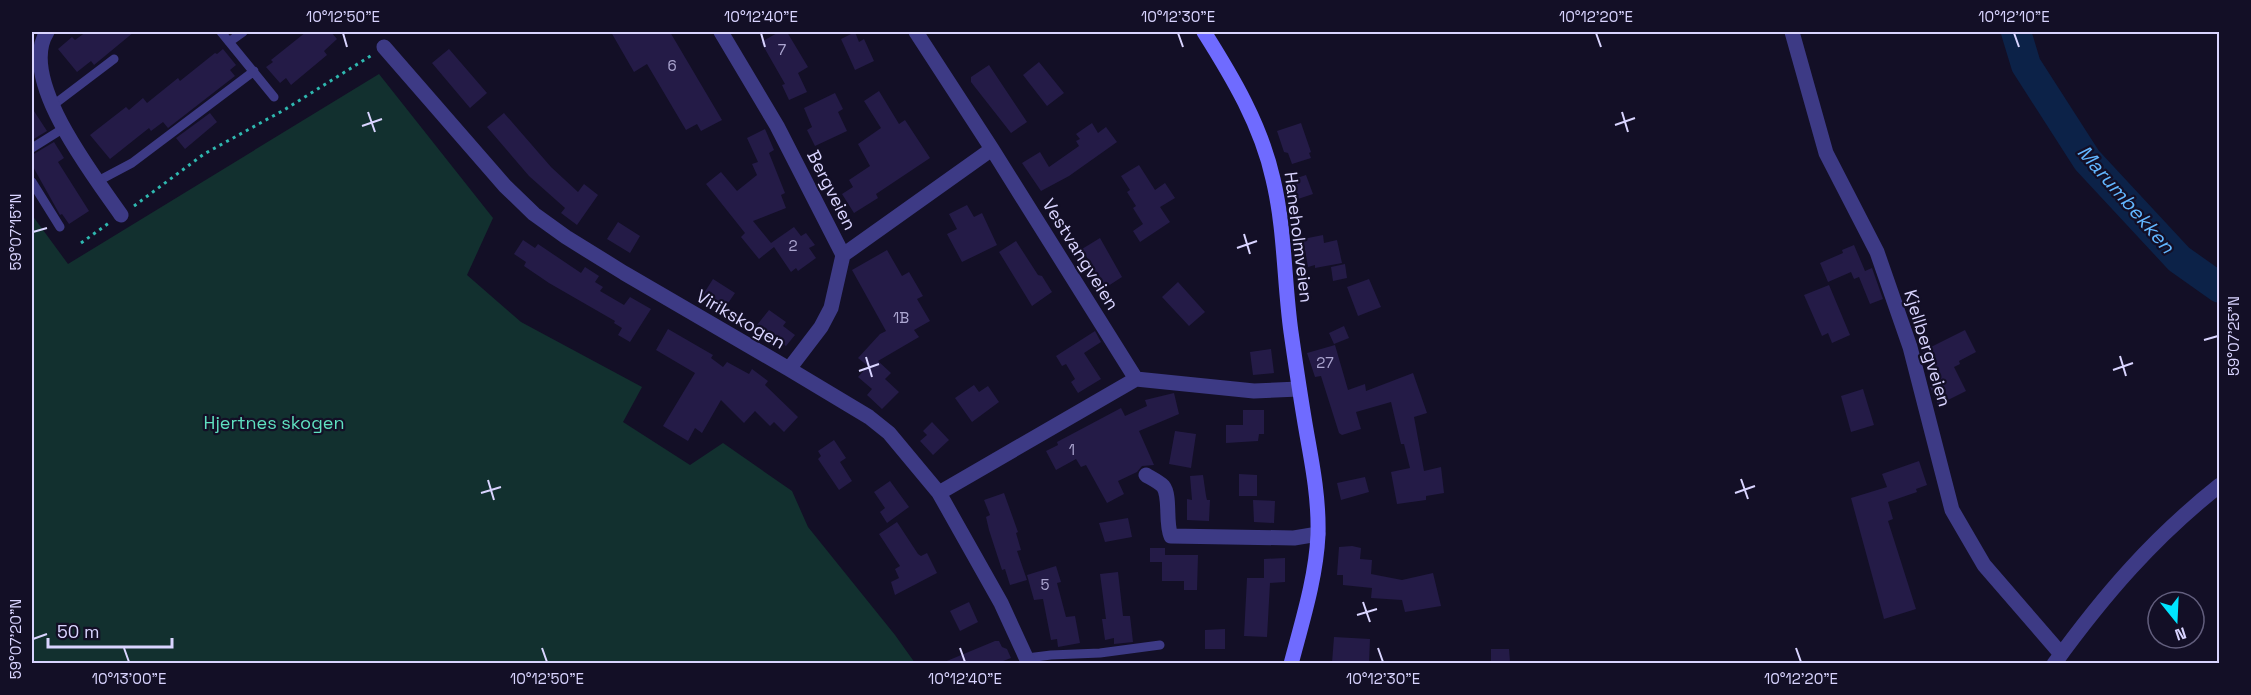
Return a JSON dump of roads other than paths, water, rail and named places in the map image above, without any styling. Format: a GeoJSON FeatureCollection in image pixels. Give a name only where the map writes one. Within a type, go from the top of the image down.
{"type":"FeatureCollection","features":[{"type":"Feature","properties":{"kind":"main road","name":"Haneholmveien"},"geometry":{"type":"LineString","coordinates":[[1204,32],[1240,92],[1256,125],[1270,168],[1278,208],[1291,331],[1314,474],[1318,534],[1312,576],[1291,663]]}},
{"type":"Feature","properties":{"kind":"street","name":"Bergveien"},"geometry":{"type":"LineString","coordinates":[[721,32],[777,126],[843,255],[831,308],[821,327],[789,369]]}},
{"type":"Feature","properties":{"kind":"street","name":"Vestvangveien"},"geometry":{"type":"LineString","coordinates":[[916,32],[1136,379]]}},
{"type":"Feature","properties":{"kind":"street","name":"Kjellbergveien"},"geometry":{"type":"LineString","coordinates":[[1792,32],[1826,153],[1877,252],[1910,346],[1952,510],[1984,565],[2058,659],[2098,604],[2133,564],[2161,535],[2220,485]]}},
{"type":"Feature","properties":{"kind":"street"},"geometry":{"type":"LineString","coordinates":[[42,33],[40,59],[42,75],[52,106],[63,128],[121,215]]}},
{"type":"Feature","properties":{"kind":"street","name":"Virikskogen"},"geometry":{"type":"LineString","coordinates":[[384,48],[505,186],[534,214],[624,273],[869,417],[889,433],[939,493],[1001,603],[1028,661]]}},
{"type":"Feature","properties":{"kind":"street"},"geometry":{"type":"LineString","coordinates":[[843,255],[992,149]]}},
{"type":"Feature","properties":{"kind":"street"},"geometry":{"type":"LineString","coordinates":[[939,493],[1136,379],[1254,391],[1299,389]]}},
{"type":"Feature","properties":{"kind":"street"},"geometry":{"type":"LineString","coordinates":[[1146,475],[1162,486],[1166,492],[1167,518],[1171,536],[1294,538],[1318,534]]}},
{"type":"Feature","properties":{"kind":"lane"},"geometry":{"type":"LineString","coordinates":[[221,32],[274,97]]}},
{"type":"Feature","properties":{"kind":"lane"},"geometry":{"type":"LineString","coordinates":[[230,42],[243,32]]}},
{"type":"Feature","properties":{"kind":"lane"},"geometry":{"type":"LineString","coordinates":[[52,106],[114,58]]}},
{"type":"Feature","properties":{"kind":"lane"},"geometry":{"type":"LineString","coordinates":[[98,181],[132,163],[254,71]]}},
{"type":"Feature","properties":{"kind":"lane"},"geometry":{"type":"LineString","coordinates":[[32,148],[63,128]]}},
{"type":"Feature","properties":{"kind":"lane"},"geometry":{"type":"LineString","coordinates":[[32,182],[60,227]]}},
{"type":"Feature","properties":{"kind":"lane"},"geometry":{"type":"LineString","coordinates":[[1028,661],[1160,645]]}},
{"type":"Feature","properties":{"kind":"waterway","name":"Marumbekken"},"geometry":{"type":"LineString","coordinates":[[2016,32],[2026,65],[2087,160],[2179,259],[2220,288]]}},
{"type":"Feature","properties":{"kind":"park label","name":"Hjertnes skogen"},"geometry":{"type":"Point","coordinates":[274,422]}}]}
